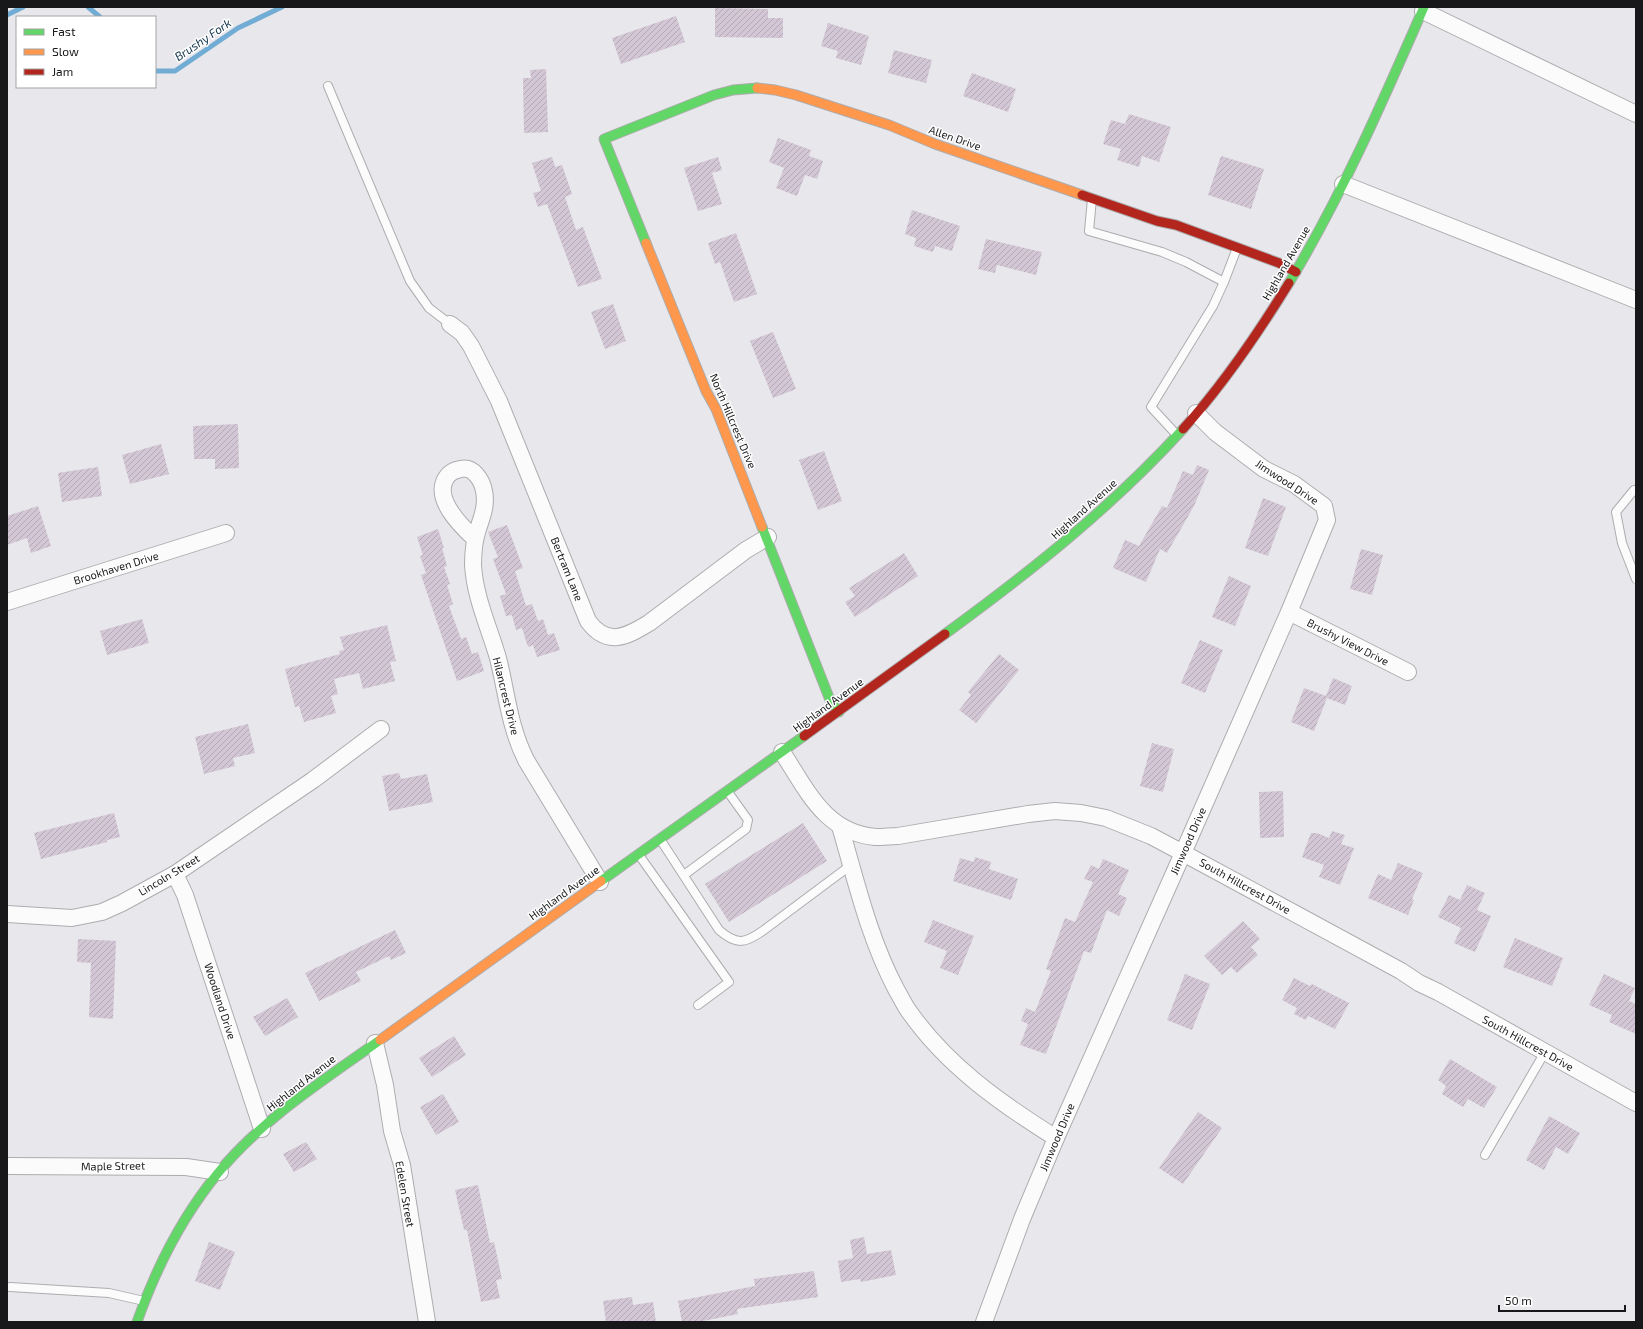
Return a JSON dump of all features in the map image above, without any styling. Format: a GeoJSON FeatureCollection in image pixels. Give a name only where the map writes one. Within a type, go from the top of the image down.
{"type":"FeatureCollection","features":[{"type":"Feature","properties":{"kind":"main road","name":"Highland Avenue"},"geometry":{"type":"LineString","coordinates":[[137,1322],[160,1263],[179,1227],[201,1194],[240,1150],[262,1129],[300,1098],[374,1043],[839,712],[1048,557],[1114,500],[1145,470],[1196,413],[1246,350],[1296,272],[1343,184],[1424,9]]}},
{"type":"Feature","properties":{"kind":"main road","name":"Allen Drive"},"geometry":{"type":"LineString","coordinates":[[604,139],[714,95],[733,90],[754,88],[775,90],[796,95],[889,125],[935,144],[1005,169],[1157,221],[1176,225],[1279,263],[1296,272]]}},
{"type":"Feature","properties":{"kind":"main road","name":"North Hillcrest Drive"},"geometry":{"type":"LineString","coordinates":[[604,139],[768,538],[830,700],[839,712]]}},
{"type":"Feature","properties":{"kind":"street"},"geometry":{"type":"LineString","coordinates":[[1424,9],[1636,114]]}},
{"type":"Feature","properties":{"kind":"street"},"geometry":{"type":"LineString","coordinates":[[1343,184],[1636,300]]}},
{"type":"Feature","properties":{"kind":"street","name":"Bertram Lane"},"geometry":{"type":"LineString","coordinates":[[450,324],[462,333],[480,362],[518,446],[588,620],[594,629],[602,635],[611,638],[621,637],[634,632],[649,623],[746,550],[768,538]]}},
{"type":"Feature","properties":{"kind":"street","name":"Jimwood Drive"},"geometry":{"type":"LineString","coordinates":[[984,1322],[1022,1219],[1056,1138],[1289,612],[1327,520],[1324,506],[1294,484],[1264,469],[1215,432],[1196,413]]}},
{"type":"Feature","properties":{"kind":"street","name":"Brookhaven Drive"},"geometry":{"type":"LineString","coordinates":[[7,602],[226,533]]}},
{"type":"Feature","properties":{"kind":"street","name":"Hilancrest Drive"},"geometry":{"type":"LineString","coordinates":[[475,539],[473,566],[476,590],[498,659],[510,720],[519,746],[557,814],[600,882]]}},
{"type":"Feature","properties":{"kind":"street","name":"Brushy View Drive"},"geometry":{"type":"LineString","coordinates":[[1289,612],[1408,672]]}},
{"type":"Feature","properties":{"kind":"street","name":"Lincoln Street"},"geometry":{"type":"LineString","coordinates":[[7,914],[72,918],[102,912],[122,903],[175,874],[314,780],[381,729]]}},
{"type":"Feature","properties":{"kind":"street","name":"South Hillcrest Drive"},"geometry":{"type":"LineString","coordinates":[[782,752],[814,801],[826,815],[840,826],[858,834],[877,837],[898,836],[1028,814],[1055,811],[1081,813],[1106,818],[1129,826],[1183,853],[1401,971],[1419,983],[1438,992],[1636,1103]]}},
{"type":"Feature","properties":{"kind":"street"},"geometry":{"type":"LineString","coordinates":[[840,826],[871,931],[887,972],[908,1010],[938,1047],[976,1083],[1014,1112],[1056,1138]]}},
{"type":"Feature","properties":{"kind":"street","name":"Woodland Drive"},"geometry":{"type":"LineString","coordinates":[[175,874],[185,895],[262,1129]]}},
{"type":"Feature","properties":{"kind":"street","name":"Edelen Street"},"geometry":{"type":"LineString","coordinates":[[374,1043],[385,1085],[394,1137],[402,1165],[427,1322]]}},
{"type":"Feature","properties":{"kind":"street","name":"Maple Street"},"geometry":{"type":"LineString","coordinates":[[7,1166],[186,1167],[220,1172]]}},
{"type":"Feature","properties":{"kind":"lane"},"geometry":{"type":"LineString","coordinates":[[328,86],[410,281],[429,308],[450,324]]}},
{"type":"Feature","properties":{"kind":"lane"},"geometry":{"type":"LineString","coordinates":[[1092,198],[1089,231],[1162,252],[1186,262],[1224,282]]}},
{"type":"Feature","properties":{"kind":"lane"},"geometry":{"type":"LineString","coordinates":[[1177,435],[1151,407],[1213,306],[1237,247]]}},
{"type":"Feature","properties":{"kind":"lane"},"geometry":{"type":"LineString","coordinates":[[1636,490],[1634,490],[1616,512],[1622,543],[1636,579]]}},
{"type":"Feature","properties":{"kind":"lane"},"geometry":{"type":"LineString","coordinates":[[1631,566],[1636,555]]}},
{"type":"Feature","properties":{"kind":"lane"},"geometry":{"type":"LineString","coordinates":[[684,875],[746,829],[748,820],[727,791]]}},
{"type":"Feature","properties":{"kind":"lane"},"geometry":{"type":"LineString","coordinates":[[660,839],[719,930],[728,939],[742,942],[754,937],[764,930],[851,865]]}},
{"type":"Feature","properties":{"kind":"lane"},"geometry":{"type":"LineString","coordinates":[[638,855],[729,982],[698,1005]]}},
{"type":"Feature","properties":{"kind":"lane"},"geometry":{"type":"LineString","coordinates":[[1485,1155],[1545,1052]]}},
{"type":"Feature","properties":{"kind":"lane"},"geometry":{"type":"LineString","coordinates":[[10,1287],[108,1292],[144,1301]]}},
{"type":"Feature","properties":{"kind":"building"},"geometry":{"type":"Polygon","coordinates":[[[715,8],[768,9],[768,18],[783,18],[783,38],[715,37],[715,8]]]}},
{"type":"Feature","properties":{"kind":"building"},"geometry":{"type":"Polygon","coordinates":[[[676,16],[685,42],[621,64],[612,38],[676,16]]]}},
{"type":"Feature","properties":{"kind":"building"},"geometry":{"type":"Polygon","coordinates":[[[828,23],[869,36],[861,65],[836,58],[838,51],[821,46],[828,23]]]}},
{"type":"Feature","properties":{"kind":"building"},"geometry":{"type":"Polygon","coordinates":[[[894,50],[932,60],[926,83],[888,73],[894,50]]]}},
{"type":"Feature","properties":{"kind":"building"},"geometry":{"type":"Polygon","coordinates":[[[546,69],[548,132],[524,133],[523,78],[531,78],[530,70],[546,69]]]}},
{"type":"Feature","properties":{"kind":"building"},"geometry":{"type":"Polygon","coordinates":[[[972,73],[1016,89],[1008,112],[963,96],[972,73]]]}},
{"type":"Feature","properties":{"kind":"building"},"geometry":{"type":"Polygon","coordinates":[[[1129,114],[1171,127],[1159,162],[1142,156],[1139,167],[1117,160],[1121,149],[1103,144],[1111,120],[1125,124],[1129,114]]]}},
{"type":"Feature","properties":{"kind":"building"},"geometry":{"type":"Polygon","coordinates":[[[778,138],[811,150],[809,156],[823,161],[817,179],[805,175],[797,196],[776,188],[784,168],[769,162],[778,138]]]}},
{"type":"Feature","properties":{"kind":"building"},"geometry":{"type":"Polygon","coordinates":[[[1221,156],[1264,169],[1251,209],[1208,195],[1221,156]]]}},
{"type":"Feature","properties":{"kind":"building"},"geometry":{"type":"Polygon","coordinates":[[[552,157],[555,167],[562,165],[572,194],[565,197],[576,230],[583,227],[602,279],[578,287],[547,204],[538,207],[533,193],[541,191],[532,163],[552,157]]]}},
{"type":"Feature","properties":{"kind":"building"},"geometry":{"type":"Polygon","coordinates":[[[718,157],[722,170],[712,173],[722,204],[698,211],[684,168],[718,157]]]}},
{"type":"Feature","properties":{"kind":"building"},"geometry":{"type":"Polygon","coordinates":[[[912,210],[960,226],[952,251],[935,246],[933,252],[914,246],[916,238],[905,234],[912,210]]]}},
{"type":"Feature","properties":{"kind":"building"},"geometry":{"type":"Polygon","coordinates":[[[736,233],[757,294],[734,302],[720,262],[715,264],[708,243],[736,233]]]}},
{"type":"Feature","properties":{"kind":"building"},"geometry":{"type":"Polygon","coordinates":[[[986,239],[1042,252],[1036,275],[997,265],[995,273],[978,269],[986,239]]]}},
{"type":"Feature","properties":{"kind":"building"},"geometry":{"type":"Polygon","coordinates":[[[613,304],[626,341],[605,349],[591,312],[613,304]]]}},
{"type":"Feature","properties":{"kind":"building"},"geometry":{"type":"Polygon","coordinates":[[[773,332],[796,389],[773,398],[750,341],[773,332]]]}},
{"type":"Feature","properties":{"kind":"building"},"geometry":{"type":"Polygon","coordinates":[[[238,424],[239,468],[215,469],[215,459],[194,459],[193,426],[238,424]]]}},
{"type":"Feature","properties":{"kind":"building"},"geometry":{"type":"Polygon","coordinates":[[[161,444],[169,474],[130,484],[122,455],[161,444]]]}},
{"type":"Feature","properties":{"kind":"building"},"geometry":{"type":"Polygon","coordinates":[[[824,451],[842,501],[818,510],[799,460],[824,451]]]}},
{"type":"Feature","properties":{"kind":"building"},"geometry":{"type":"Polygon","coordinates":[[[1197,465],[1209,470],[1194,506],[1167,553],[1160,549],[1146,582],[1113,568],[1125,540],[1139,546],[1162,506],[1167,508],[1183,471],[1193,475],[1197,465]]]}},
{"type":"Feature","properties":{"kind":"building"},"geometry":{"type":"Polygon","coordinates":[[[98,467],[102,496],[62,502],[58,473],[98,467]]]}},
{"type":"Feature","properties":{"kind":"building"},"geometry":{"type":"Polygon","coordinates":[[[1263,498],[1286,507],[1268,556],[1245,548],[1263,498]]]}},
{"type":"Feature","properties":{"kind":"building"},"geometry":{"type":"Polygon","coordinates":[[[38,506],[51,546],[31,553],[27,538],[7,545],[7,516],[38,506]]]}},
{"type":"Feature","properties":{"kind":"building"},"geometry":{"type":"Polygon","coordinates":[[[507,525],[523,568],[515,571],[526,606],[532,604],[538,621],[543,619],[548,635],[554,633],[560,650],[537,657],[533,645],[528,647],[522,628],[516,630],[512,615],[506,616],[500,596],[506,594],[493,559],[498,557],[488,532],[507,525]]]}},
{"type":"Feature","properties":{"kind":"building"},"geometry":{"type":"Polygon","coordinates":[[[438,529],[444,548],[442,548],[447,566],[444,567],[450,584],[447,585],[453,604],[449,606],[461,639],[466,637],[472,654],[478,652],[484,671],[457,681],[421,575],[426,573],[420,556],[423,555],[417,537],[438,529]]]}},
{"type":"Feature","properties":{"kind":"building"},"geometry":{"type":"Polygon","coordinates":[[[1361,549],[1383,555],[1372,595],[1350,589],[1361,549]]]}},
{"type":"Feature","properties":{"kind":"building"},"geometry":{"type":"Polygon","coordinates":[[[904,553],[918,576],[855,617],[845,602],[855,596],[849,588],[904,553]]]}},
{"type":"Feature","properties":{"kind":"building"},"geometry":{"type":"Polygon","coordinates":[[[1229,576],[1251,586],[1235,626],[1212,617],[1229,576]]]}},
{"type":"Feature","properties":{"kind":"building"},"geometry":{"type":"Polygon","coordinates":[[[142,619],[149,643],[107,655],[100,631],[142,619]]]}},
{"type":"Feature","properties":{"kind":"building"},"geometry":{"type":"Polygon","coordinates":[[[387,625],[396,661],[390,662],[395,681],[363,689],[359,673],[334,679],[338,694],[331,696],[336,713],[304,722],[299,706],[295,707],[285,669],[340,654],[339,651],[344,650],[340,637],[387,625]]]}},
{"type":"Feature","properties":{"kind":"building"},"geometry":{"type":"Polygon","coordinates":[[[1200,640],[1223,650],[1205,693],[1181,683],[1200,640]]]}},
{"type":"Feature","properties":{"kind":"building"},"geometry":{"type":"Polygon","coordinates":[[[999,654],[1019,670],[976,723],[959,710],[971,695],[968,692],[999,654]]]}},
{"type":"Feature","properties":{"kind":"building"},"geometry":{"type":"Polygon","coordinates":[[[1333,678],[1352,686],[1345,705],[1327,698],[1314,731],[1291,722],[1304,688],[1326,696],[1333,678]]]}},
{"type":"Feature","properties":{"kind":"building"},"geometry":{"type":"Polygon","coordinates":[[[248,724],[255,753],[233,758],[235,766],[204,774],[195,737],[248,724]]]}},
{"type":"Feature","properties":{"kind":"building"},"geometry":{"type":"Polygon","coordinates":[[[1152,743],[1174,749],[1163,792],[1140,786],[1152,743]]]}},
{"type":"Feature","properties":{"kind":"building"},"geometry":{"type":"Polygon","coordinates":[[[399,773],[401,779],[427,774],[433,802],[389,811],[382,776],[399,773]]]}},
{"type":"Feature","properties":{"kind":"building"},"geometry":{"type":"Polygon","coordinates":[[[1283,791],[1284,837],[1260,838],[1259,792],[1283,791]]]}},
{"type":"Feature","properties":{"kind":"building"},"geometry":{"type":"Polygon","coordinates":[[[114,813],[120,837],[107,840],[107,842],[41,859],[34,833],[114,813]]]}},
{"type":"Feature","properties":{"kind":"building"},"geometry":{"type":"Polygon","coordinates":[[[803,823],[827,861],[729,922],[705,884],[803,823]]]}},
{"type":"Feature","properties":{"kind":"building"},"geometry":{"type":"Polygon","coordinates":[[[1332,831],[1345,835],[1341,844],[1354,848],[1340,885],[1319,877],[1324,865],[1302,857],[1311,833],[1317,833],[1329,838],[1332,831]]]}},
{"type":"Feature","properties":{"kind":"building"},"geometry":{"type":"Polygon","coordinates":[[[975,857],[991,862],[989,869],[1018,879],[1011,900],[953,881],[960,858],[974,862],[975,857]]]}},
{"type":"Feature","properties":{"kind":"building"},"geometry":{"type":"Polygon","coordinates":[[[1103,859],[1129,870],[1118,894],[1127,898],[1119,916],[1107,910],[1091,953],[1084,951],[1046,1054],[1020,1045],[1028,1024],[1021,1021],[1026,1008],[1035,1012],[1051,971],[1046,969],[1065,918],[1075,922],[1093,882],[1084,879],[1091,865],[1099,869],[1103,859]]]}},
{"type":"Feature","properties":{"kind":"building"},"geometry":{"type":"Polygon","coordinates":[[[1398,863],[1423,873],[1412,899],[1414,900],[1408,915],[1368,898],[1378,874],[1391,880],[1398,863]]]}},
{"type":"Feature","properties":{"kind":"building"},"geometry":{"type":"Polygon","coordinates":[[[1467,885],[1485,893],[1477,910],[1491,916],[1475,952],[1454,943],[1461,928],[1438,917],[1449,895],[1460,900],[1467,885]]]}},
{"type":"Feature","properties":{"kind":"building"},"geometry":{"type":"Polygon","coordinates":[[[933,920],[974,936],[958,975],[940,968],[947,951],[924,942],[933,920]]]}},
{"type":"Feature","properties":{"kind":"building"},"geometry":{"type":"Polygon","coordinates":[[[1243,921],[1260,939],[1251,947],[1258,955],[1237,973],[1231,967],[1222,975],[1204,956],[1243,921]]]}},
{"type":"Feature","properties":{"kind":"building"},"geometry":{"type":"Polygon","coordinates":[[[395,930],[406,953],[391,960],[389,956],[356,972],[361,981],[319,1001],[305,973],[395,930]]]}},
{"type":"Feature","properties":{"kind":"building"},"geometry":{"type":"Polygon","coordinates":[[[1515,938],[1563,958],[1552,986],[1503,967],[1515,938]]]}},
{"type":"Feature","properties":{"kind":"building"},"geometry":{"type":"Polygon","coordinates":[[[78,939],[116,941],[113,1019],[89,1017],[91,963],[77,962],[78,939]]]}},
{"type":"Feature","properties":{"kind":"building"},"geometry":{"type":"Polygon","coordinates":[[[1185,974],[1210,984],[1192,1030],[1167,1020],[1185,974]]]}},
{"type":"Feature","properties":{"kind":"building"},"geometry":{"type":"Polygon","coordinates":[[[1604,974],[1635,988],[1629,1001],[1636,1004],[1636,1034],[1609,1022],[1612,1015],[1589,1005],[1604,974]]]}},
{"type":"Feature","properties":{"kind":"building"},"geometry":{"type":"Polygon","coordinates":[[[1294,978],[1310,986],[1312,984],[1349,1003],[1335,1029],[1308,1016],[1306,1020],[1294,1014],[1297,1008],[1282,1000],[1294,978]]]}},
{"type":"Feature","properties":{"kind":"building"},"geometry":{"type":"Polygon","coordinates":[[[287,998],[298,1017],[265,1036],[253,1017],[287,998]]]}},
{"type":"Feature","properties":{"kind":"building"},"geometry":{"type":"Polygon","coordinates":[[[454,1036],[466,1055],[432,1077],[419,1058],[454,1036]]]}},
{"type":"Feature","properties":{"kind":"building"},"geometry":{"type":"Polygon","coordinates":[[[1450,1059],[1497,1087],[1484,1108],[1468,1099],[1463,1107],[1442,1094],[1446,1086],[1438,1080],[1450,1059]]]}},
{"type":"Feature","properties":{"kind":"building"},"geometry":{"type":"Polygon","coordinates":[[[443,1094],[459,1122],[436,1135],[420,1107],[443,1094]]]}},
{"type":"Feature","properties":{"kind":"building"},"geometry":{"type":"Polygon","coordinates":[[[1198,1112],[1222,1128],[1183,1184],[1159,1168],[1198,1112]]]}},
{"type":"Feature","properties":{"kind":"building"},"geometry":{"type":"Polygon","coordinates":[[[1549,1116],[1580,1133],[1568,1154],[1556,1147],[1544,1170],[1526,1160],[1549,1116]]]}},
{"type":"Feature","properties":{"kind":"building"},"geometry":{"type":"Polygon","coordinates":[[[306,1142],[317,1159],[294,1172],[283,1154],[306,1142]]]}},
{"type":"Feature","properties":{"kind":"building"},"geometry":{"type":"Polygon","coordinates":[[[478,1185],[490,1243],[494,1242],[502,1279],[496,1280],[500,1298],[481,1302],[467,1230],[464,1230],[455,1190],[478,1185]]]}},
{"type":"Feature","properties":{"kind":"building"},"geometry":{"type":"Polygon","coordinates":[[[864,1237],[867,1254],[891,1250],[896,1275],[861,1282],[860,1279],[841,1282],[838,1261],[853,1258],[850,1240],[864,1237]]]}},
{"type":"Feature","properties":{"kind":"building"},"geometry":{"type":"Polygon","coordinates":[[[209,1242],[235,1252],[220,1290],[195,1281],[209,1242]]]}},
{"type":"Feature","properties":{"kind":"building"},"geometry":{"type":"Polygon","coordinates":[[[814,1271],[818,1297],[737,1309],[738,1314],[698,1322],[682,1322],[678,1301],[755,1286],[754,1279],[814,1271]]]}},
{"type":"Feature","properties":{"kind":"building"},"geometry":{"type":"Polygon","coordinates":[[[632,1297],[633,1305],[653,1302],[656,1322],[606,1322],[603,1301],[632,1297]]]}},
{"type":"Feature","properties":{"kind":"waterway","name":"Brushy Fork"},"geometry":{"type":"LineString","coordinates":[[7,15],[23,7]]}},
{"type":"Feature","properties":{"kind":"waterway","name":"Brushy Fork"},"geometry":{"type":"LineString","coordinates":[[88,7],[99,16]]}},
{"type":"Feature","properties":{"kind":"waterway","name":"Brushy Fork"},"geometry":{"type":"LineString","coordinates":[[156,71],[175,71],[238,28],[282,7]]}},
{"type":"Feature","properties":{"kind":"traffic: fast"},"geometry":{"type":"LineString","coordinates":[[1289,283],[1327,216],[1344,182],[1424,7]]}},
{"type":"Feature","properties":{"kind":"traffic: fast"},"geometry":{"type":"LineString","coordinates":[[646,243],[604,139],[714,95],[733,90],[757,88]]}},
{"type":"Feature","properties":{"kind":"traffic: fast"},"geometry":{"type":"LineString","coordinates":[[945,634],[1008,587],[1069,538],[1128,485],[1183,429]]}},
{"type":"Feature","properties":{"kind":"traffic: fast"},"geometry":{"type":"LineString","coordinates":[[762,527],[830,700],[839,712]]}},
{"type":"Feature","properties":{"kind":"traffic: fast"},"geometry":{"type":"LineString","coordinates":[[601,881],[804,736]]}},
{"type":"Feature","properties":{"kind":"traffic: fast"},"geometry":{"type":"LineString","coordinates":[[137,1322],[152,1282],[181,1226],[205,1190],[235,1153],[294,1101],[380,1040]]}},
{"type":"Feature","properties":{"kind":"traffic: slow"},"geometry":{"type":"LineString","coordinates":[[757,88],[775,90],[796,95],[889,125],[935,144],[1082,195]]}},
{"type":"Feature","properties":{"kind":"traffic: slow"},"geometry":{"type":"LineString","coordinates":[[646,243],[706,391],[716,409],[762,527]]}},
{"type":"Feature","properties":{"kind":"traffic: slow"},"geometry":{"type":"LineString","coordinates":[[380,1040],[601,881]]}},
{"type":"Feature","properties":{"kind":"traffic: jam"},"geometry":{"type":"LineString","coordinates":[[1082,195],[1157,221],[1176,225],[1279,263],[1296,272]]}},
{"type":"Feature","properties":{"kind":"traffic: jam"},"geometry":{"type":"LineString","coordinates":[[1183,429],[1226,377],[1265,321],[1289,283]]}},
{"type":"Feature","properties":{"kind":"traffic: jam"},"geometry":{"type":"LineString","coordinates":[[804,736],[945,634]]}}]}
